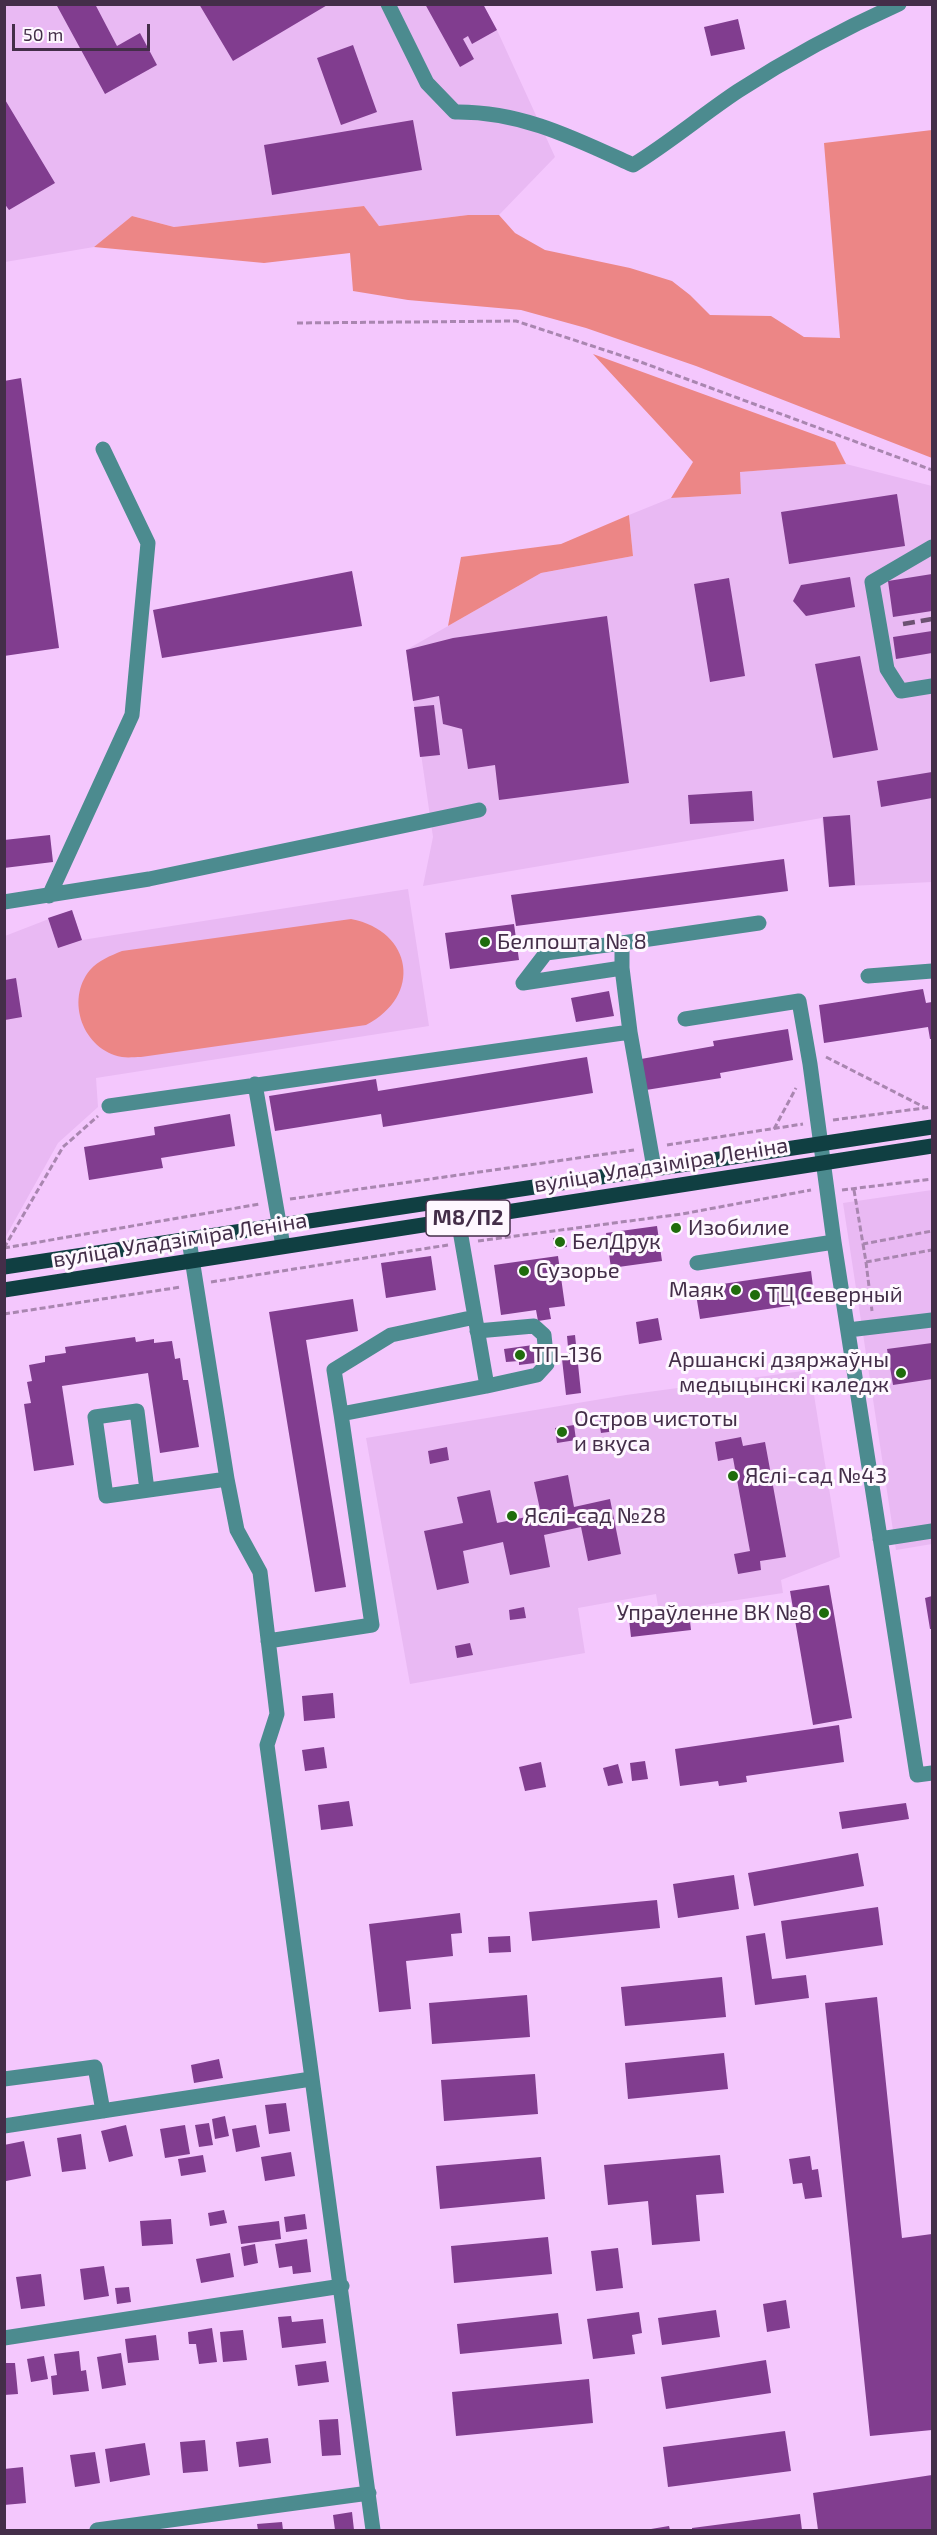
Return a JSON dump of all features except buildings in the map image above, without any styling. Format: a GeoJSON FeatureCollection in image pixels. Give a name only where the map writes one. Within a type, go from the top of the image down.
{"type":"FeatureCollection","features":[{"type":"Feature","properties":{"kind":"main road","name":"вуліца Уладзіміра Леніна"},"geometry":{"type":"LineString","coordinates":[[4,1267],[933,1126]]}},
{"type":"Feature","properties":{"kind":"main road","name":"вуліца Уладзіміра Леніна"},"geometry":{"type":"LineString","coordinates":[[4,1290],[933,1146]]}},
{"type":"Feature","properties":{"kind":"street"},"geometry":{"type":"LineString","coordinates":[[388,4],[427,83],[455,112],[485,111],[549,127],[633,165],[659,149],[738,91],[845,28],[899,4]]}},
{"type":"Feature","properties":{"kind":"street"},"geometry":{"type":"LineString","coordinates":[[49,896],[132,715],[148,543],[103,449]]}},
{"type":"Feature","properties":{"kind":"street"},"geometry":{"type":"LineString","coordinates":[[933,547],[872,582],[887,669],[901,691],[933,686]]}},
{"type":"Feature","properties":{"kind":"street"},"geometry":{"type":"LineString","coordinates":[[4,902],[149,879],[479,810]]}},
{"type":"Feature","properties":{"kind":"street"},"geometry":{"type":"LineString","coordinates":[[622,968],[523,983],[546,953],[759,923]]}},
{"type":"Feature","properties":{"kind":"street"},"geometry":{"type":"LineString","coordinates":[[622,944],[622,968],[630,1032],[654,1168]]}},
{"type":"Feature","properties":{"kind":"street"},"geometry":{"type":"LineString","coordinates":[[868,976],[933,971]]}},
{"type":"Feature","properties":{"kind":"street"},"geometry":{"type":"LineString","coordinates":[[685,1018],[799,1001],[880,1539],[925,1774]]}},
{"type":"Feature","properties":{"kind":"street"},"geometry":{"type":"LineString","coordinates":[[109,1106],[630,1032]]}},
{"type":"Feature","properties":{"kind":"street"},"geometry":{"type":"LineString","coordinates":[[255,1084],[284,1246]]}},
{"type":"Feature","properties":{"kind":"street"},"geometry":{"type":"LineString","coordinates":[[458,1219],[487,1386]]}},
{"type":"Feature","properties":{"kind":"street"},"geometry":{"type":"LineString","coordinates":[[189,1240],[226,1479],[237,1530],[260,1572],[276,1714],[267,1744],[310,2079],[342,2286],[373,2530]]}},
{"type":"Feature","properties":{"kind":"street"},"geometry":{"type":"LineString","coordinates":[[697,1263],[834,1242]]}},
{"type":"Feature","properties":{"kind":"street"},"geometry":{"type":"LineString","coordinates":[[848,1330],[933,1320]]}},
{"type":"Feature","properties":{"kind":"street"},"geometry":{"type":"LineString","coordinates":[[268,1641],[372,1625],[334,1370],[391,1335],[476,1324],[534,1326],[544,1335],[547,1364],[537,1375],[341,1414]]}},
{"type":"Feature","properties":{"kind":"street"},"geometry":{"type":"LineString","coordinates":[[147,1490],[137,1411],[95,1417],[106,1496],[226,1479]]}},
{"type":"Feature","properties":{"kind":"street"},"geometry":{"type":"LineString","coordinates":[[880,1539],[933,1531]]}},
{"type":"Feature","properties":{"kind":"street"},"geometry":{"type":"LineString","coordinates":[[4,2079],[95,2067],[103,2111]]}},
{"type":"Feature","properties":{"kind":"street"},"geometry":{"type":"LineString","coordinates":[[4,2126],[310,2079]]}},
{"type":"Feature","properties":{"kind":"street"},"geometry":{"type":"LineString","coordinates":[[4,2338],[342,2286]]}},
{"type":"Feature","properties":{"kind":"street"},"geometry":{"type":"LineString","coordinates":[[97,2530],[369,2493]]}},
{"type":"Feature","properties":{"kind":"path"},"geometry":{"type":"LineString","coordinates":[[297,323],[516,321],[638,361],[933,470]]}},
{"type":"Feature","properties":{"kind":"path"},"geometry":{"type":"LineString","coordinates":[[774,1129],[810,1064],[826,1057],[926,1108]]}},
{"type":"Feature","properties":{"kind":"path"},"geometry":{"type":"LineString","coordinates":[[4,1248],[63,1147],[109,1106]]}},
{"type":"Feature","properties":{"kind":"path"},"geometry":{"type":"LineString","coordinates":[[4,1248],[275,1202],[933,1107]]}},
{"type":"Feature","properties":{"kind":"path"},"geometry":{"type":"LineString","coordinates":[[838,1191],[933,1179]]}},
{"type":"Feature","properties":{"kind":"path"},"geometry":{"type":"LineString","coordinates":[[4,1314],[463,1243],[682,1214],[811,1190]]}},
{"type":"Feature","properties":{"kind":"path"},"geometry":{"type":"LineString","coordinates":[[854,1190],[874,1327]]}},
{"type":"Feature","properties":{"kind":"path"},"geometry":{"type":"LineString","coordinates":[[863,1244],[933,1232]]}},
{"type":"Feature","properties":{"kind":"path"},"geometry":{"type":"LineString","coordinates":[[866,1262],[933,1250]]}},
{"type":"Feature","properties":{"kind":"shaded area"},"geometry":{"type":"Polygon","coordinates":[[[5,5],[483,5],[497,30],[555,157],[499,215],[468,215],[379,226],[364,206],[174,227],[132,216],[94,247],[5,262],[5,5]]]}},
{"type":"Feature","properties":{"kind":"shaded area"},"geometry":{"type":"Polygon","coordinates":[[[932,130],[932,458],[696,366],[586,328],[521,310],[408,300],[353,291],[350,253],[264,263],[94,247],[132,216],[174,227],[364,206],[379,226],[468,215],[499,215],[515,233],[545,250],[630,268],[672,281],[710,315],[771,316],[804,337],[840,338],[824,143],[932,130]]]}},
{"type":"Feature","properties":{"kind":"shaded area"},"geometry":{"type":"Polygon","coordinates":[[[593,354],[835,442],[846,464],[740,472],[741,494],[671,498],[693,462],[593,354]]]}},
{"type":"Feature","properties":{"kind":"shaded area"},"geometry":{"type":"Polygon","coordinates":[[[846,464],[932,486],[932,882],[829,887],[822,818],[423,886],[433,837],[406,650],[541,573],[633,556],[629,515],[671,498],[741,494],[739,472],[846,464]]]}},
{"type":"Feature","properties":{"kind":"shaded area"},"geometry":{"type":"Polygon","coordinates":[[[629,515],[633,556],[541,573],[448,626],[461,557],[561,544],[629,515]]]}},
{"type":"Feature","properties":{"kind":"shaded area"},"geometry":{"type":"Polygon","coordinates":[[[408,889],[429,1026],[96,1078],[98,1107],[58,1143],[5,1238],[5,936],[72,910],[82,940],[408,889]]]}},
{"type":"Feature","properties":{"kind":"shaded area"},"geometry":{"type":"Polygon","coordinates":[[[351,919],[372,926],[388,937],[398,950],[403,966],[403,982],[396,998],[384,1013],[366,1025],[141,1057],[122,1057],[97,1045],[82,1022],[79,995],[83,982],[90,970],[97,964],[122,951],[351,919]]]}},
{"type":"Feature","properties":{"kind":"shaded area","name":"Аршанскі дзяржаўны медыцынскі каледж"},"geometry":{"type":"Polygon","coordinates":[[[932,1190],[932,1544],[896,1550],[843,1203],[932,1190]]]}},
{"type":"Feature","properties":{"kind":"shaded area","name":"Яслі-сад №28"},"geometry":{"type":"Polygon","coordinates":[[[810,1370],[840,1557],[781,1580],[783,1593],[659,1612],[656,1594],[578,1608],[585,1653],[410,1684],[366,1438],[626,1395],[810,1370]]]}},
{"type":"Feature","properties":{"kind":"railway"},"geometry":{"type":"LineString","coordinates":[[903,624],[932,619]]}},
{"type":"Feature","properties":{"kind":"place","name":"Белпошта № 8"},"geometry":{"type":"Point","coordinates":[485,942]}},
{"type":"Feature","properties":{"kind":"place","name":"Изобилие"},"geometry":{"type":"Point","coordinates":[676,1228]}},
{"type":"Feature","properties":{"kind":"place","name":"БелДрук"},"geometry":{"type":"Point","coordinates":[560,1242]}},
{"type":"Feature","properties":{"kind":"place","name":"Сузорье"},"geometry":{"type":"Point","coordinates":[524,1271]}},
{"type":"Feature","properties":{"kind":"place","name":"Маяк"},"geometry":{"type":"Point","coordinates":[736,1290]}},
{"type":"Feature","properties":{"kind":"place","name":"ТЦ Северный"},"geometry":{"type":"Point","coordinates":[755,1295]}},
{"type":"Feature","properties":{"kind":"place","name":"ТП-136"},"geometry":{"type":"Point","coordinates":[520,1355]}},
{"type":"Feature","properties":{"kind":"place","name":"Аршанскі дзяржаўны медыцынскі каледж"},"geometry":{"type":"Point","coordinates":[901,1373]}},
{"type":"Feature","properties":{"kind":"place","name":"Остров чистоты и вкуса"},"geometry":{"type":"Point","coordinates":[562,1432]}},
{"type":"Feature","properties":{"kind":"place","name":"Яслі-сад №43"},"geometry":{"type":"Point","coordinates":[733,1476]}},
{"type":"Feature","properties":{"kind":"place","name":"Яслі-сад №28"},"geometry":{"type":"Point","coordinates":[512,1516]}},
{"type":"Feature","properties":{"kind":"place","name":"Упраўленне ВК №8"},"geometry":{"type":"Point","coordinates":[824,1613]}}]}
